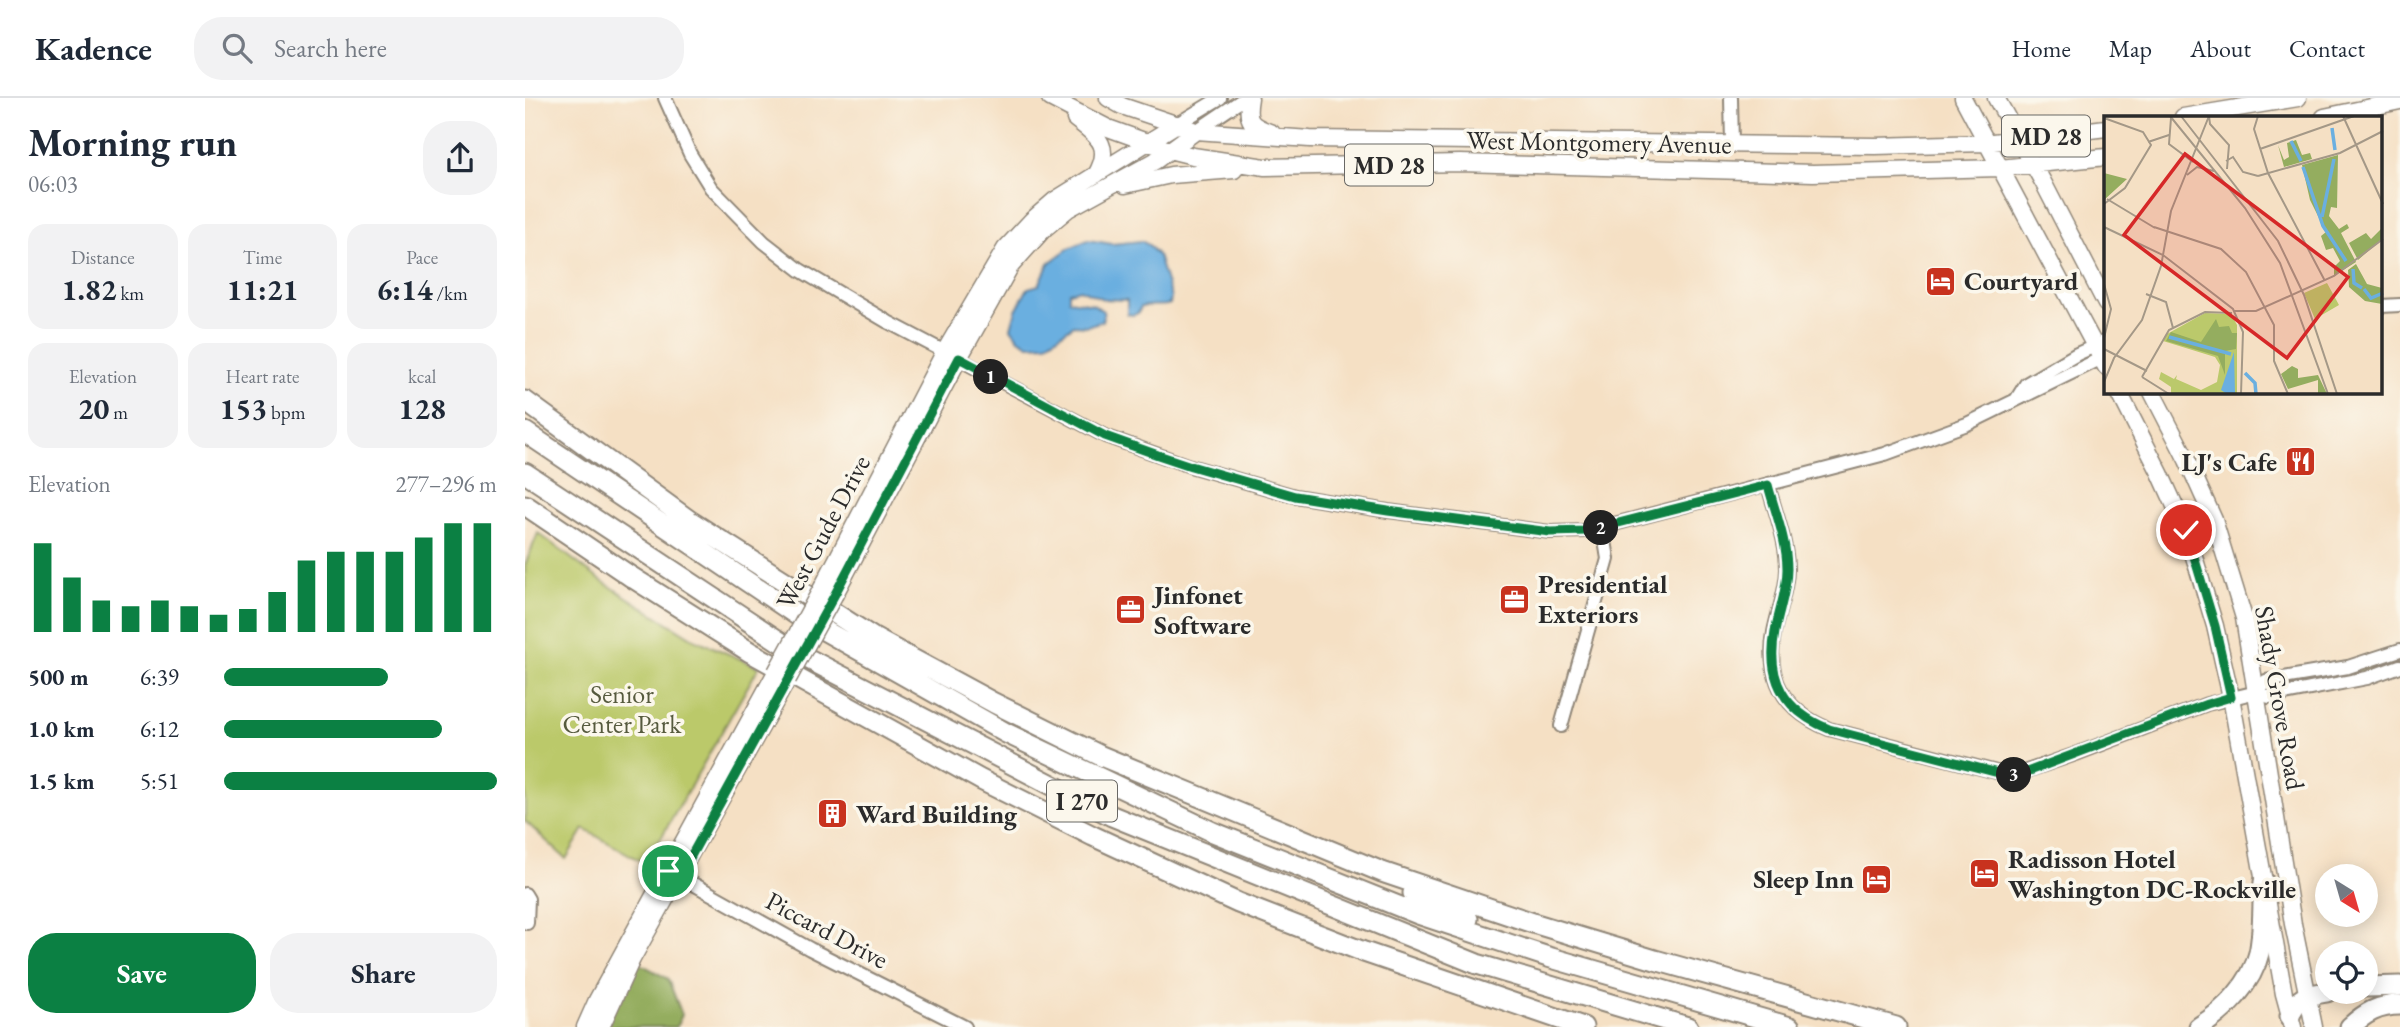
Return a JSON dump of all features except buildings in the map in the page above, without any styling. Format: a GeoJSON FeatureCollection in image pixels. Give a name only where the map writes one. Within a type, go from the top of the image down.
{"type":"FeatureCollection","features":[{"type":"Feature","properties":{"kind":"highway","name":"I 270"},"geometry":{"type":"LineString","coordinates":[[525,401],[690,522],[872,637],[1101,756],[1382,872],[1532,923],[1705,975],[1896,1027]]}},
{"type":"Feature","properties":{"kind":"highway"},"geometry":{"type":"LineString","coordinates":[[525,411],[602,457]]}},
{"type":"Feature","properties":{"kind":"highway","name":"I 270"},"geometry":{"type":"LineString","coordinates":[[525,432],[797,615],[1006,733],[1213,832],[1418,914],[1548,957],[1790,1027]]}},
{"type":"Feature","properties":{"kind":"highway","name":"I 270"},"geometry":{"type":"LineString","coordinates":[[525,473],[797,653],[1112,816],[1477,964],[1688,1027]]}},
{"type":"Feature","properties":{"kind":"highway","name":"I 270"},"geometry":{"type":"LineString","coordinates":[[525,505],[750,652],[981,780],[1080,830],[1238,903],[1364,952],[1583,1027]]}},
{"type":"Feature","properties":{"kind":"highway"},"geometry":{"type":"LineString","coordinates":[[1296,838],[1548,957]]}},
{"type":"Feature","properties":{"kind":"highway"},"geometry":{"type":"LineString","coordinates":[[2199,1027],[2233,998],[2255,963],[2261,936],[2264,882]]}},
{"type":"Feature","properties":{"kind":"highway"},"geometry":{"type":"LineString","coordinates":[[2378,987],[2400,986]]}},
{"type":"Feature","properties":{"kind":"highway"},"geometry":{"type":"LineString","coordinates":[[2291,1021],[2297,1001],[2315,994]]}},
{"type":"Feature","properties":{"kind":"highway"},"geometry":{"type":"LineString","coordinates":[[2350,1027],[2363,1015],[2377,1008],[2400,1006]]}},
{"type":"Feature","properties":{"kind":"main road","name":"West Montgomery Avenue"},"geometry":{"type":"LineString","coordinates":[[1049,98],[1108,128],[1169,150],[1265,167],[1460,163],[1813,173],[2033,165]]}},
{"type":"Feature","properties":{"kind":"main road"},"geometry":{"type":"LineString","coordinates":[[1049,98],[1101,140],[1104,150],[1101,167],[1096,175]]}},
{"type":"Feature","properties":{"kind":"main road","name":"MD 28"},"geometry":{"type":"LineString","coordinates":[[1108,98],[1122,106],[1196,131],[1284,137]]}},
{"type":"Feature","properties":{"kind":"main road"},"geometry":{"type":"LineString","coordinates":[[1250,98],[1248,111],[1254,126],[1284,137]]}},
{"type":"Feature","properties":{"kind":"main road"},"geometry":{"type":"LineString","coordinates":[[1963,98],[1985,143],[2103,354]]}},
{"type":"Feature","properties":{"kind":"main road"},"geometry":{"type":"LineString","coordinates":[[1996,98],[2104,300]]}},
{"type":"Feature","properties":{"kind":"main road"},"geometry":{"type":"LineString","coordinates":[[2189,116],[2298,98]]}},
{"type":"Feature","properties":{"kind":"main road"},"geometry":{"type":"LineString","coordinates":[[2329,116],[2400,101]]}},
{"type":"Feature","properties":{"kind":"main road","name":"West Gude Drive"},"geometry":{"type":"LineString","coordinates":[[585,1027],[597,1000],[674,873],[829,590],[1005,249],[1047,207],[1177,124]]}},
{"type":"Feature","properties":{"kind":"main road","name":"MD 28"},"geometry":{"type":"LineString","coordinates":[[1985,143],[2104,128]]}},
{"type":"Feature","properties":{"kind":"main road","name":"West Gude Drive"},"geometry":{"type":"LineString","coordinates":[[952,355],[1010,267],[1025,249],[1068,209],[1130,176],[1196,131]]}},
{"type":"Feature","properties":{"kind":"main road","name":"West Montgomery Avenue"},"geometry":{"type":"LineString","coordinates":[[1284,137],[1875,146],[1985,143]]}},
{"type":"Feature","properties":{"kind":"main road","name":"MD 28"},"geometry":{"type":"LineString","coordinates":[[2033,165],[2104,158]]}},
{"type":"Feature","properties":{"kind":"main road"},"geometry":{"type":"LineString","coordinates":[[2050,195],[2049,181],[2064,162]]}},
{"type":"Feature","properties":{"kind":"main road"},"geometry":{"type":"LineString","coordinates":[[1095,193],[1171,175],[1265,167]]}},
{"type":"Feature","properties":{"kind":"main road","name":"Shady Grove Road"},"geometry":{"type":"LineString","coordinates":[[2120,394],[2186,530],[2215,626],[2231,697],[2291,1021]]}},
{"type":"Feature","properties":{"kind":"main road","name":"Shady Grove Road"},"geometry":{"type":"LineString","coordinates":[[2153,394],[2214,520],[2244,618],[2293,924],[2314,1027]]}},
{"type":"Feature","properties":{"kind":"main road","name":"West Gude Drive"},"geometry":{"type":"LineString","coordinates":[[601,1027],[674,873]]}},
{"type":"Feature","properties":{"kind":"street"},"geometry":{"type":"LineString","coordinates":[[665,98],[690,154],[711,188],[764,242],[830,289],[1105,436],[1191,466],[1295,496],[1550,532],[1603,528],[1885,454],[1968,424],[2016,400],[2026,384],[2077,354],[2103,354]]}},
{"type":"Feature","properties":{"kind":"street"},"geometry":{"type":"LineString","coordinates":[[1177,124],[1220,98]]}},
{"type":"Feature","properties":{"kind":"street"},"geometry":{"type":"LineString","coordinates":[[1196,131],[1245,98]]}},
{"type":"Feature","properties":{"kind":"street"},"geometry":{"type":"LineString","coordinates":[[1731,98],[1732,144]]}},
{"type":"Feature","properties":{"kind":"street"},"geometry":{"type":"LineString","coordinates":[[2382,306],[2400,305]]}},
{"type":"Feature","properties":{"kind":"street"},"geometry":{"type":"LineString","coordinates":[[1768,485],[1787,567],[1785,595],[1775,631],[1772,657],[1779,689],[1789,703],[1809,721],[1829,729],[2012,776],[2231,697],[2257,692],[2269,697],[2293,693],[2367,678],[2400,666]]}},
{"type":"Feature","properties":{"kind":"street"},"geometry":{"type":"LineString","coordinates":[[1561,726],[1608,559],[1603,528]]}},
{"type":"Feature","properties":{"kind":"street"},"geometry":{"type":"LineString","coordinates":[[2257,692],[2266,681],[2348,667],[2400,650]]}},
{"type":"Feature","properties":{"kind":"street","name":"Piccard Drive"},"geometry":{"type":"LineString","coordinates":[[674,873],[810,949],[965,1027]]}},
{"type":"Feature","properties":{"kind":"street"},"geometry":{"type":"LineString","coordinates":[[525,894],[528,899],[527,923]]}},
{"type":"Feature","properties":{"kind":"green space","name":"Senior Center Park"},"geometry":{"type":"Polygon","coordinates":[[[538,533],[600,580],[692,638],[759,667],[646,864],[584,829],[566,859],[525,821],[525,565],[538,533]]]}},
{"type":"Feature","properties":{"kind":"green space"},"geometry":{"type":"Polygon","coordinates":[[[2400,654],[2400,661],[2363,675],[2269,691],[2270,688],[2351,673],[2400,654]]]}},
{"type":"Feature","properties":{"kind":"green space"},"geometry":{"type":"Polygon","coordinates":[[[632,959],[668,979],[682,1015],[676,1027],[601,1027],[632,959]]]}},
{"type":"Feature","properties":{"kind":"water"},"geometry":{"type":"Polygon","coordinates":[[[1088,240],[1112,244],[1141,241],[1149,245],[1158,256],[1171,298],[1170,304],[1145,306],[1141,307],[1138,313],[1127,314],[1127,300],[1103,299],[1080,289],[1069,292],[1069,300],[1093,304],[1104,312],[1102,321],[1087,326],[1074,325],[1046,344],[1029,345],[1019,339],[1011,328],[1016,310],[1028,288],[1039,285],[1049,263],[1069,248],[1088,240]]]}},
{"type":"Feature","properties":{"kind":"place","name":"Courtyard"},"geometry":{"type":"Point","coordinates":[1941,281]}},
{"type":"Feature","properties":{"kind":"place","name":"LJ's Cafe"},"geometry":{"type":"Point","coordinates":[2300,462]}},
{"type":"Feature","properties":{"kind":"place","name":"Presidential Exteriors"},"geometry":{"type":"Point","coordinates":[1515,599]}},
{"type":"Feature","properties":{"kind":"place","name":"Jinfonet Software"},"geometry":{"type":"Point","coordinates":[1131,610]}},
{"type":"Feature","properties":{"kind":"place","name":"Ward Building"},"geometry":{"type":"Point","coordinates":[833,814]}},
{"type":"Feature","properties":{"kind":"place","name":"Radisson Hotel Washington DC-Rockville"},"geometry":{"type":"Point","coordinates":[1985,874]}},
{"type":"Feature","properties":{"kind":"place","name":"Sleep Inn"},"geometry":{"type":"Point","coordinates":[1877,879]}},
{"type":"Feature","properties":{"kind":"route"},"geometry":{"type":"LineString","coordinates":[[668,871],[680,876],[835,594],[959,358],[1105,436],[1158,455],[1295,496],[1388,511],[1550,532],[1587,531],[1768,485],[1787,567],[1785,595],[1775,631],[1772,657],[1779,689],[1789,703],[1809,721],[1829,729],[2012,776],[2231,697],[2215,626],[2186,530]]}}]}
